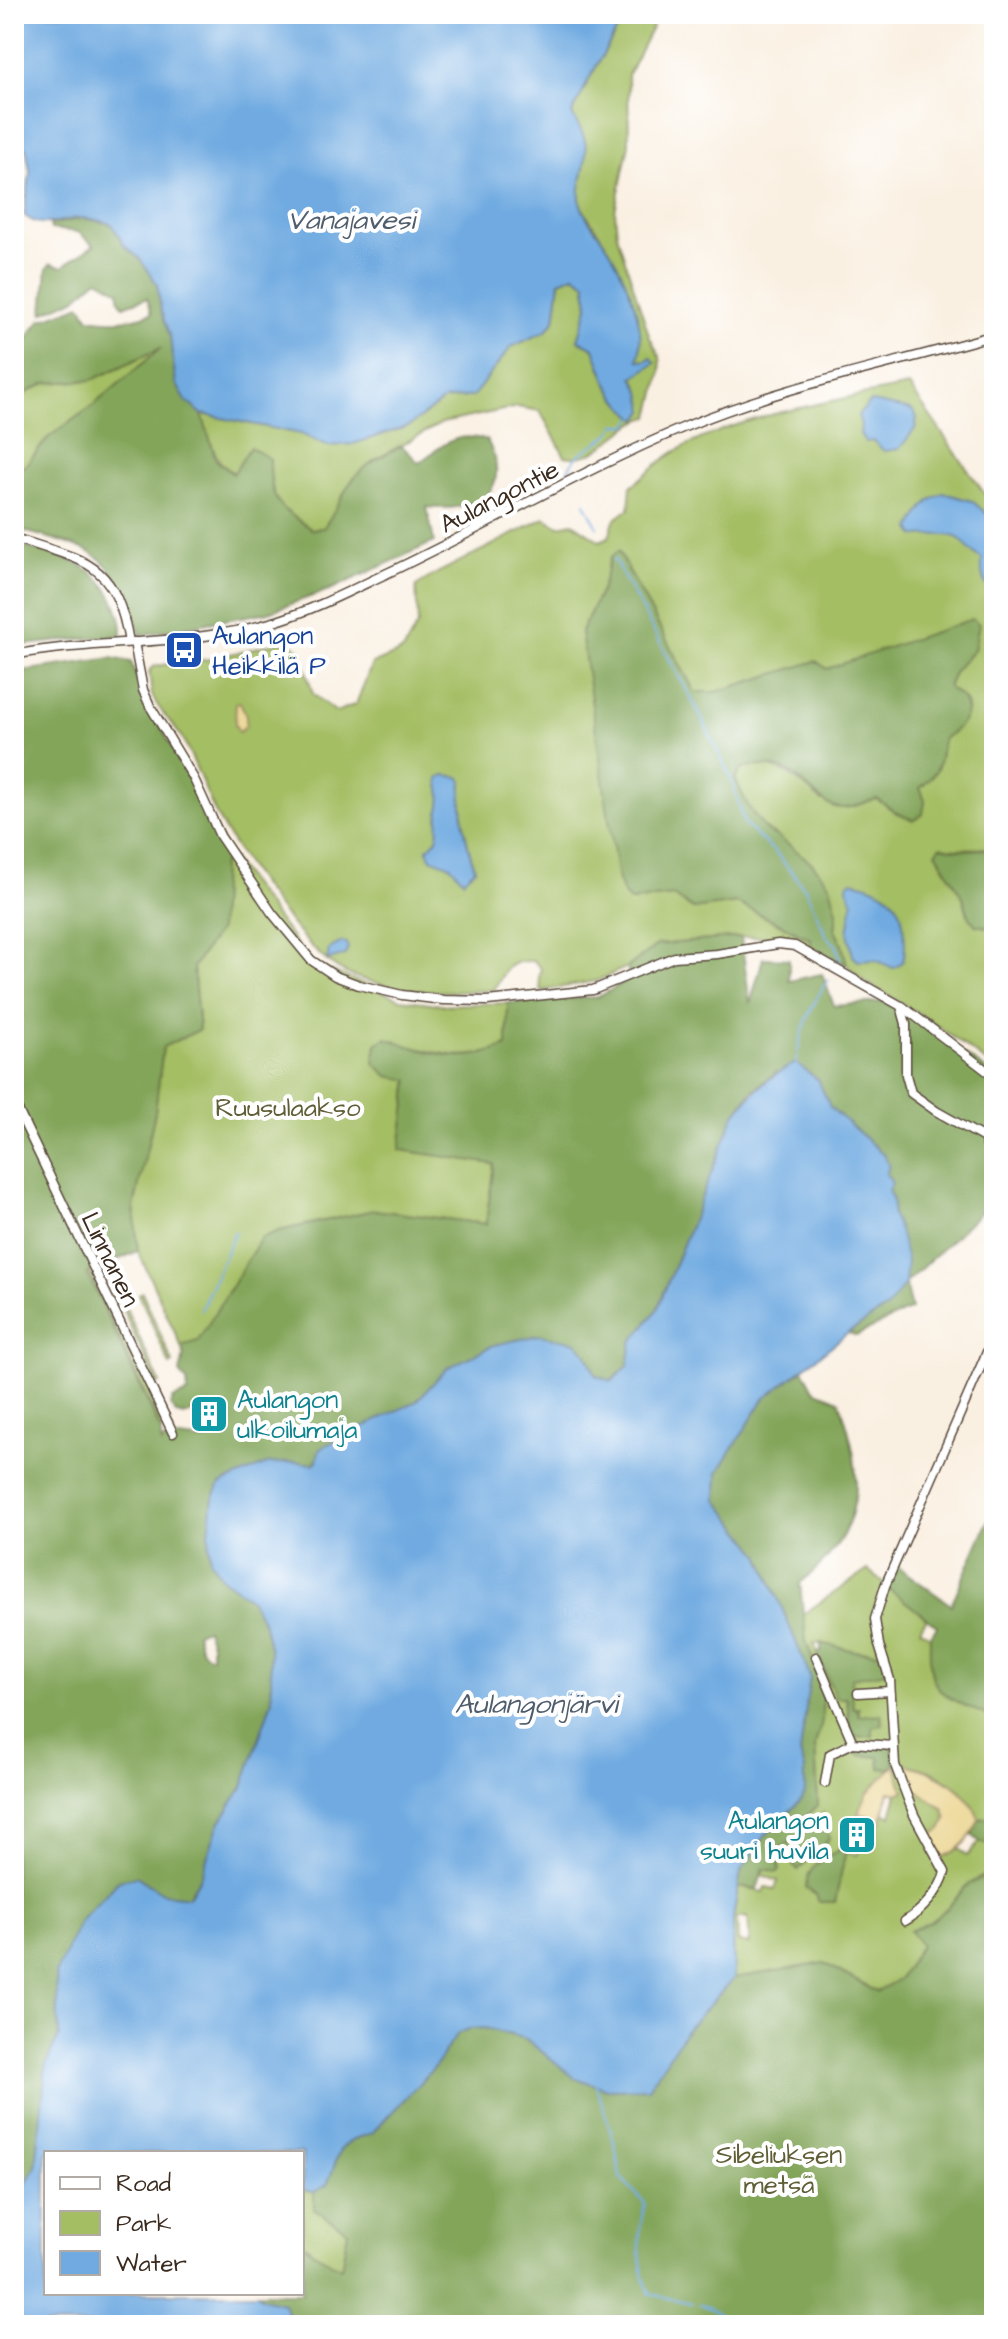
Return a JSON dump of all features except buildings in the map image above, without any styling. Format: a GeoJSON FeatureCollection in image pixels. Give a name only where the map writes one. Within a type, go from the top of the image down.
{"type":"FeatureCollection","features":[{"type":"Feature","properties":{"kind":"street","name":"Aulangontie"},"geometry":{"type":"LineString","coordinates":[[14,655],[72,646],[219,634],[281,620],[442,547],[689,425],[798,389],[994,335]]}},
{"type":"Feature","properties":{"kind":"street"},"geometry":{"type":"LineString","coordinates":[[14,538],[96,568],[113,588],[132,642],[143,690],[194,779],[220,836],[282,925],[311,960],[335,976],[402,995],[487,1001],[593,990],[674,957],[778,944],[795,946],[901,1006],[987,1071],[994,1073]]}},
{"type":"Feature","properties":{"kind":"street"},"geometry":{"type":"LineString","coordinates":[[901,1006],[906,1024],[906,1075],[911,1093],[984,1138],[994,1163]]}},
{"type":"Feature","properties":{"kind":"street","name":"Linnanen"},"geometry":{"type":"LineString","coordinates":[[14,1102],[173,1433]]}},
{"type":"Feature","properties":{"kind":"street"},"geometry":{"type":"LineString","coordinates":[[905,1921],[916,1914],[943,1882],[945,1872],[914,1815],[895,1765],[890,1680],[875,1619],[885,1586],[994,1336]]}},
{"type":"Feature","properties":{"kind":"street"},"geometry":{"type":"LineString","coordinates":[[816,1657],[853,1743]]}},
{"type":"Feature","properties":{"kind":"street"},"geometry":{"type":"LineString","coordinates":[[858,1693],[890,1691]]}},
{"type":"Feature","properties":{"kind":"street"},"geometry":{"type":"LineString","coordinates":[[825,1783],[830,1754],[853,1743],[892,1746]]}},
{"type":"Feature","properties":{"kind":"green space"},"geometry":{"type":"Polygon","coordinates":[[[626,14],[659,14],[628,75],[629,144],[615,211],[617,235],[650,338],[660,357],[661,372],[650,417],[629,427],[599,449],[577,457],[565,456],[540,411],[517,407],[442,423],[390,451],[353,479],[335,513],[323,528],[311,529],[278,506],[270,485],[239,475],[222,464],[212,446],[202,414],[301,434],[329,446],[353,444],[409,426],[444,400],[473,396],[511,347],[546,331],[555,320],[560,281],[574,275],[586,283],[588,307],[578,340],[594,348],[615,396],[638,419],[641,392],[633,376],[655,363],[638,360],[611,252],[581,206],[579,190],[586,150],[584,138],[572,114],[626,14]]]}},
{"type":"Feature","properties":{"kind":"green space"},"geometry":{"type":"Polygon","coordinates":[[[82,218],[112,224],[124,245],[140,259],[157,284],[161,311],[170,337],[176,383],[186,401],[202,414],[216,460],[233,474],[250,447],[270,459],[272,485],[278,502],[311,529],[323,528],[359,473],[402,446],[419,463],[458,438],[487,440],[494,458],[496,474],[493,486],[475,502],[445,508],[427,507],[434,542],[334,588],[269,612],[141,635],[123,590],[102,561],[76,546],[14,528],[14,469],[25,466],[49,437],[90,408],[161,348],[92,380],[46,383],[14,399],[14,340],[26,339],[41,320],[81,305],[89,318],[97,319],[128,319],[152,313],[147,298],[123,306],[119,291],[98,279],[75,299],[43,313],[47,268],[51,264],[62,267],[94,245],[78,232],[51,229],[50,225],[82,218]]]}},
{"type":"Feature","properties":{"kind":"green space"},"geometry":{"type":"Polygon","coordinates":[[[165,345],[90,408],[49,437],[25,466],[14,469],[14,399],[46,383],[92,380],[165,345]]]}},
{"type":"Feature","properties":{"kind":"green space"},"geometry":{"type":"Polygon","coordinates":[[[909,386],[994,507],[994,848],[946,849],[940,860],[963,897],[968,915],[976,925],[994,928],[994,1062],[986,1062],[928,1019],[864,981],[847,965],[835,930],[837,912],[777,836],[757,819],[735,780],[740,770],[765,766],[786,773],[822,801],[877,799],[897,813],[925,801],[920,788],[936,771],[943,739],[959,726],[966,714],[965,702],[948,688],[955,670],[974,650],[827,669],[816,661],[716,692],[694,692],[619,552],[611,557],[601,591],[581,632],[630,901],[673,896],[693,909],[737,903],[811,940],[811,947],[786,937],[741,937],[657,945],[628,967],[596,981],[541,991],[541,968],[534,961],[525,961],[509,967],[494,990],[457,992],[398,988],[361,979],[344,972],[311,946],[257,879],[228,835],[183,740],[155,701],[149,671],[155,666],[210,659],[287,640],[300,650],[313,694],[336,712],[356,704],[372,664],[403,651],[418,624],[416,586],[437,573],[545,518],[559,526],[573,523],[600,541],[609,537],[614,520],[629,509],[631,486],[680,449],[762,417],[909,386]],[[462,781],[443,800],[438,837],[428,849],[451,866],[475,869],[464,826],[462,781]]]}},
{"type":"Feature","properties":{"kind":"green space"},"geometry":{"type":"Polygon","coordinates":[[[14,544],[74,562],[98,578],[116,605],[122,635],[14,646],[14,544]]]}},
{"type":"Feature","properties":{"kind":"green space"},"geometry":{"type":"Polygon","coordinates":[[[618,551],[695,692],[716,692],[816,661],[827,669],[972,619],[979,624],[974,650],[955,670],[948,687],[963,699],[965,719],[943,739],[936,771],[920,788],[925,801],[923,814],[913,820],[877,799],[851,807],[835,807],[798,778],[776,767],[746,767],[735,779],[748,806],[766,831],[812,863],[830,885],[837,912],[835,930],[847,965],[811,947],[811,939],[737,903],[693,909],[673,896],[630,901],[624,895],[618,880],[581,632],[601,591],[611,557],[618,551]]]}},
{"type":"Feature","properties":{"kind":"green space"},"geometry":{"type":"Polygon","coordinates":[[[112,658],[131,662],[140,688],[231,858],[222,864],[219,930],[193,967],[199,1030],[163,1047],[155,1112],[134,1206],[138,1251],[87,1273],[161,1431],[161,1444],[167,1438],[172,1442],[179,1438],[204,1441],[211,1431],[194,1411],[184,1416],[176,1414],[171,1406],[173,1399],[188,1393],[187,1382],[180,1373],[184,1355],[181,1346],[198,1341],[261,1238],[279,1231],[374,1210],[486,1224],[494,1164],[400,1150],[409,1080],[388,1076],[374,1063],[376,1044],[386,1038],[446,1055],[491,1052],[507,1046],[508,1003],[598,997],[628,980],[628,967],[657,945],[741,937],[750,1004],[763,958],[789,959],[789,981],[822,974],[834,1006],[891,1001],[987,1071],[994,1084],[994,1199],[905,1284],[911,1309],[856,1336],[848,1333],[888,1307],[899,1230],[892,1214],[893,1201],[888,1190],[883,1154],[830,1107],[818,1080],[776,1072],[752,1091],[734,1116],[657,1310],[632,1342],[628,1366],[611,1381],[596,1376],[586,1353],[540,1335],[494,1345],[447,1368],[417,1401],[373,1424],[337,1438],[313,1464],[267,1464],[220,1484],[213,1499],[210,1560],[223,1579],[251,1599],[264,1624],[270,1651],[272,1700],[243,1787],[219,1823],[201,1876],[188,1897],[164,1894],[136,1876],[117,1881],[56,1973],[59,2036],[46,2064],[36,2167],[25,2185],[14,2189],[14,672],[112,658]],[[206,1629],[196,1633],[203,1651],[211,1657],[206,1629]]]}},
{"type":"Feature","properties":{"kind":"green space"},"geometry":{"type":"Polygon","coordinates":[[[941,846],[974,850],[994,848],[994,928],[976,925],[970,919],[963,897],[936,852],[941,846]]]}},
{"type":"Feature","properties":{"kind":"green space","name":"Ruusulaakso"},"geometry":{"type":"Polygon","coordinates":[[[231,858],[311,963],[401,999],[443,1005],[508,1003],[507,1046],[483,1054],[460,1056],[412,1047],[401,1150],[494,1164],[486,1224],[374,1210],[279,1231],[198,1341],[181,1346],[138,1251],[134,1207],[155,1112],[163,1046],[199,1030],[193,967],[219,930],[222,864],[231,858]]]}},
{"type":"Feature","properties":{"kind":"green space"},"geometry":{"type":"Polygon","coordinates":[[[95,1269],[173,1433],[161,1428],[89,1272],[95,1269]]]}},
{"type":"Feature","properties":{"kind":"green space"},"geometry":{"type":"Polygon","coordinates":[[[142,1292],[173,1363],[170,1365],[139,1294],[142,1292]]]}},
{"type":"Feature","properties":{"kind":"green space"},"geometry":{"type":"Polygon","coordinates":[[[123,1302],[160,1383],[157,1385],[120,1304],[123,1302]]]}},
{"type":"Feature","properties":{"kind":"green space"},"geometry":{"type":"Polygon","coordinates":[[[803,1369],[814,1390],[839,1400],[848,1427],[856,1477],[855,1500],[849,1522],[838,1543],[800,1583],[806,1642],[823,1684],[822,1721],[815,1745],[818,1805],[802,1821],[813,1829],[823,1813],[829,1839],[798,1870],[793,1864],[789,1842],[776,1852],[778,1872],[763,1869],[757,1890],[738,1887],[741,1871],[765,1836],[800,1801],[805,1770],[800,1754],[810,1676],[760,1555],[717,1500],[718,1472],[764,1399],[803,1369]]]}},
{"type":"Feature","properties":{"kind":"green space"},"geometry":{"type":"Polygon","coordinates":[[[994,1508],[994,1719],[949,1697],[935,1684],[930,1661],[930,1636],[937,1626],[885,1586],[895,1565],[951,1605],[994,1508]]]}},
{"type":"Feature","properties":{"kind":"green space","name":"Sibeliuksen metsä"},"geometry":{"type":"Polygon","coordinates":[[[868,1570],[927,1618],[920,1629],[930,1636],[931,1670],[935,1684],[949,1697],[994,1719],[994,1818],[979,1819],[967,1799],[950,1782],[929,1771],[906,1765],[913,1788],[944,1809],[947,1819],[941,1829],[943,1857],[959,1849],[967,1856],[980,1842],[994,1846],[994,1865],[985,1875],[966,1886],[948,1908],[930,1922],[910,1931],[922,1945],[900,1978],[994,2325],[292,2325],[259,2295],[304,2295],[304,2190],[314,2192],[734,1978],[733,1919],[738,1887],[764,1892],[766,1887],[775,1889],[778,1881],[762,1875],[763,1868],[777,1872],[776,1852],[789,1841],[793,1864],[823,1814],[813,1829],[801,1821],[818,1805],[815,1745],[822,1721],[823,1685],[806,1642],[803,1614],[868,1570]],[[814,1643],[817,1652],[847,1701],[849,1710],[859,1717],[859,1708],[853,1709],[851,1678],[868,1651],[814,1643]],[[881,1715],[859,1717],[873,1726],[881,1715]],[[903,1790],[868,1792],[847,1846],[817,1862],[817,1896],[835,1902],[845,1851],[857,1855],[865,1833],[875,1837],[882,1813],[891,1816],[897,1794],[903,1790]],[[748,1917],[737,1918],[738,1942],[750,1944],[748,1917]]]}},
{"type":"Feature","properties":{"kind":"green space"},"geometry":{"type":"Polygon","coordinates":[[[821,1643],[854,1651],[881,1653],[887,1672],[851,1678],[853,1708],[857,1708],[859,1716],[881,1714],[882,1725],[873,1727],[873,1736],[850,1737],[847,1698],[836,1698],[816,1652],[821,1652],[821,1643]]]}},
{"type":"Feature","properties":{"kind":"green space"},"geometry":{"type":"Polygon","coordinates":[[[853,1743],[892,1746],[895,1765],[888,1769],[880,1768],[879,1757],[859,1755],[853,1743]]]}},
{"type":"Feature","properties":{"kind":"green space"},"geometry":{"type":"Polygon","coordinates":[[[994,1818],[994,1846],[980,1842],[972,1835],[979,1819],[994,1818]]]}},
{"type":"Feature","properties":{"kind":"green space"},"geometry":{"type":"Polygon","coordinates":[[[847,1846],[835,1902],[818,1902],[817,1896],[806,1888],[810,1872],[820,1861],[847,1846]]]}},
{"type":"Feature","properties":{"kind":"green space","name":"Sibeliuksen metsä"},"geometry":{"type":"Polygon","coordinates":[[[994,1865],[994,2325],[292,2325],[283,2303],[259,2295],[304,2295],[304,2244],[341,2268],[348,2231],[314,2209],[314,2192],[327,2184],[341,2148],[354,2139],[372,2133],[433,2069],[458,2032],[485,2028],[526,2039],[543,2050],[648,2088],[687,2029],[734,1978],[824,1963],[877,1992],[900,1978],[921,1945],[910,1931],[930,1922],[948,1908],[966,1886],[985,1876],[994,1865]]]}},
{"type":"Feature","properties":{"kind":"sand"},"geometry":{"type":"Polygon","coordinates":[[[240,702],[246,715],[246,725],[239,732],[235,724],[236,703],[240,702]]]}},
{"type":"Feature","properties":{"kind":"sand"},"geometry":{"type":"Polygon","coordinates":[[[906,1764],[950,1783],[967,1798],[979,1819],[965,1842],[943,1857],[930,1836],[941,1829],[947,1819],[944,1809],[913,1788],[906,1764]]]}},
{"type":"Feature","properties":{"kind":"sand"},"geometry":{"type":"Polygon","coordinates":[[[895,1765],[904,1791],[897,1794],[889,1792],[880,1824],[870,1821],[871,1817],[858,1813],[868,1792],[895,1765]]]}},
{"type":"Feature","properties":{"kind":"water","name":"Vanajavesi"},"geometry":{"type":"Polygon","coordinates":[[[14,14],[626,14],[572,114],[586,145],[581,205],[611,252],[629,290],[640,333],[638,360],[646,361],[651,357],[655,363],[633,377],[641,392],[645,411],[638,419],[629,412],[605,378],[594,348],[578,340],[588,307],[586,283],[574,275],[560,281],[555,320],[546,331],[511,347],[473,396],[444,400],[409,426],[353,444],[329,446],[301,434],[202,414],[186,401],[176,383],[170,337],[161,311],[157,284],[140,259],[124,245],[112,224],[84,218],[44,223],[30,220],[24,215],[30,172],[26,148],[14,148],[14,14]]]}},
{"type":"Feature","properties":{"kind":"water"},"geometry":{"type":"Polygon","coordinates":[[[871,402],[912,410],[917,417],[915,429],[899,449],[884,451],[873,441],[865,442],[860,434],[858,415],[871,402]]]}},
{"type":"Feature","properties":{"kind":"water"},"geometry":{"type":"Polygon","coordinates":[[[944,493],[972,501],[994,520],[994,593],[983,578],[982,559],[962,541],[947,535],[915,536],[911,529],[928,503],[944,493]]]}},
{"type":"Feature","properties":{"kind":"water"},"geometry":{"type":"Polygon","coordinates":[[[445,775],[459,777],[462,781],[464,826],[475,869],[463,880],[451,866],[431,858],[427,849],[439,832],[441,796],[438,779],[445,775]]]}},
{"type":"Feature","properties":{"kind":"water"},"geometry":{"type":"Polygon","coordinates":[[[852,881],[877,889],[897,905],[905,941],[903,961],[898,966],[893,968],[875,960],[858,961],[853,956],[848,932],[853,902],[847,888],[852,881]]]}},
{"type":"Feature","properties":{"kind":"water"},"geometry":{"type":"Polygon","coordinates":[[[342,942],[348,948],[345,955],[327,961],[329,949],[342,942]]]}},
{"type":"Feature","properties":{"kind":"water","name":"Aulangonjärvi"},"geometry":{"type":"Polygon","coordinates":[[[796,1063],[818,1080],[830,1107],[883,1154],[889,1166],[886,1174],[892,1183],[888,1190],[893,1201],[892,1214],[907,1261],[905,1284],[888,1307],[848,1333],[764,1399],[718,1472],[717,1500],[760,1555],[810,1676],[800,1754],[805,1770],[805,1791],[800,1801],[765,1836],[741,1871],[733,1919],[734,1978],[687,2029],[648,2088],[607,2089],[575,2078],[526,2039],[485,2028],[458,2033],[433,2069],[372,2133],[354,2139],[341,2148],[327,2185],[314,2192],[304,2190],[304,2151],[44,2151],[44,2295],[259,2295],[283,2303],[292,2325],[14,2325],[14,2189],[25,2185],[36,2167],[46,2064],[59,2036],[56,1973],[80,1921],[118,1881],[136,1876],[164,1894],[189,1897],[201,1876],[219,1823],[243,1787],[272,1700],[270,1651],[264,1624],[251,1599],[223,1579],[210,1560],[213,1499],[220,1484],[267,1464],[313,1464],[317,1461],[319,1450],[326,1445],[417,1401],[447,1368],[494,1345],[540,1335],[576,1342],[586,1353],[596,1376],[612,1381],[628,1366],[632,1342],[657,1310],[734,1116],[747,1099],[777,1073],[796,1063]]]}},
{"type":"Feature","properties":{"kind":"waterway"},"geometry":{"type":"LineString","coordinates":[[568,472],[577,457],[606,437],[615,425],[628,425],[634,417]]}},
{"type":"Feature","properties":{"kind":"waterway"},"geometry":{"type":"LineString","coordinates":[[585,503],[598,528]]}},
{"type":"Feature","properties":{"kind":"waterway"},"geometry":{"type":"LineString","coordinates":[[614,559],[698,711],[731,778],[745,825],[776,853],[806,890],[827,937],[837,946],[840,964]]}},
{"type":"Feature","properties":{"kind":"waterway"},"geometry":{"type":"LineString","coordinates":[[796,1063],[807,1020],[828,980]]}},
{"type":"Feature","properties":{"kind":"waterway"},"geometry":{"type":"LineString","coordinates":[[201,1310],[235,1232]]}},
{"type":"Feature","properties":{"kind":"waterway"},"geometry":{"type":"LineString","coordinates":[[596,2085],[615,2144],[620,2177],[645,2203],[640,2249],[650,2294],[692,2303]]}},
{"type":"Feature","properties":{"kind":"waterway"},"geometry":{"type":"LineString","coordinates":[[699,2305],[715,2312],[725,2325]]}},
{"type":"Feature","properties":{"kind":"place","name":"Aulangon Heikkilä P"},"geometry":{"type":"Point","coordinates":[184,650]}},
{"type":"Feature","properties":{"kind":"place","name":"Aulangon ulkoilumaja"},"geometry":{"type":"Point","coordinates":[209,1414]}},
{"type":"Feature","properties":{"kind":"place","name":"Aulangon suuri huvila"},"geometry":{"type":"Point","coordinates":[857,1835]}}]}
